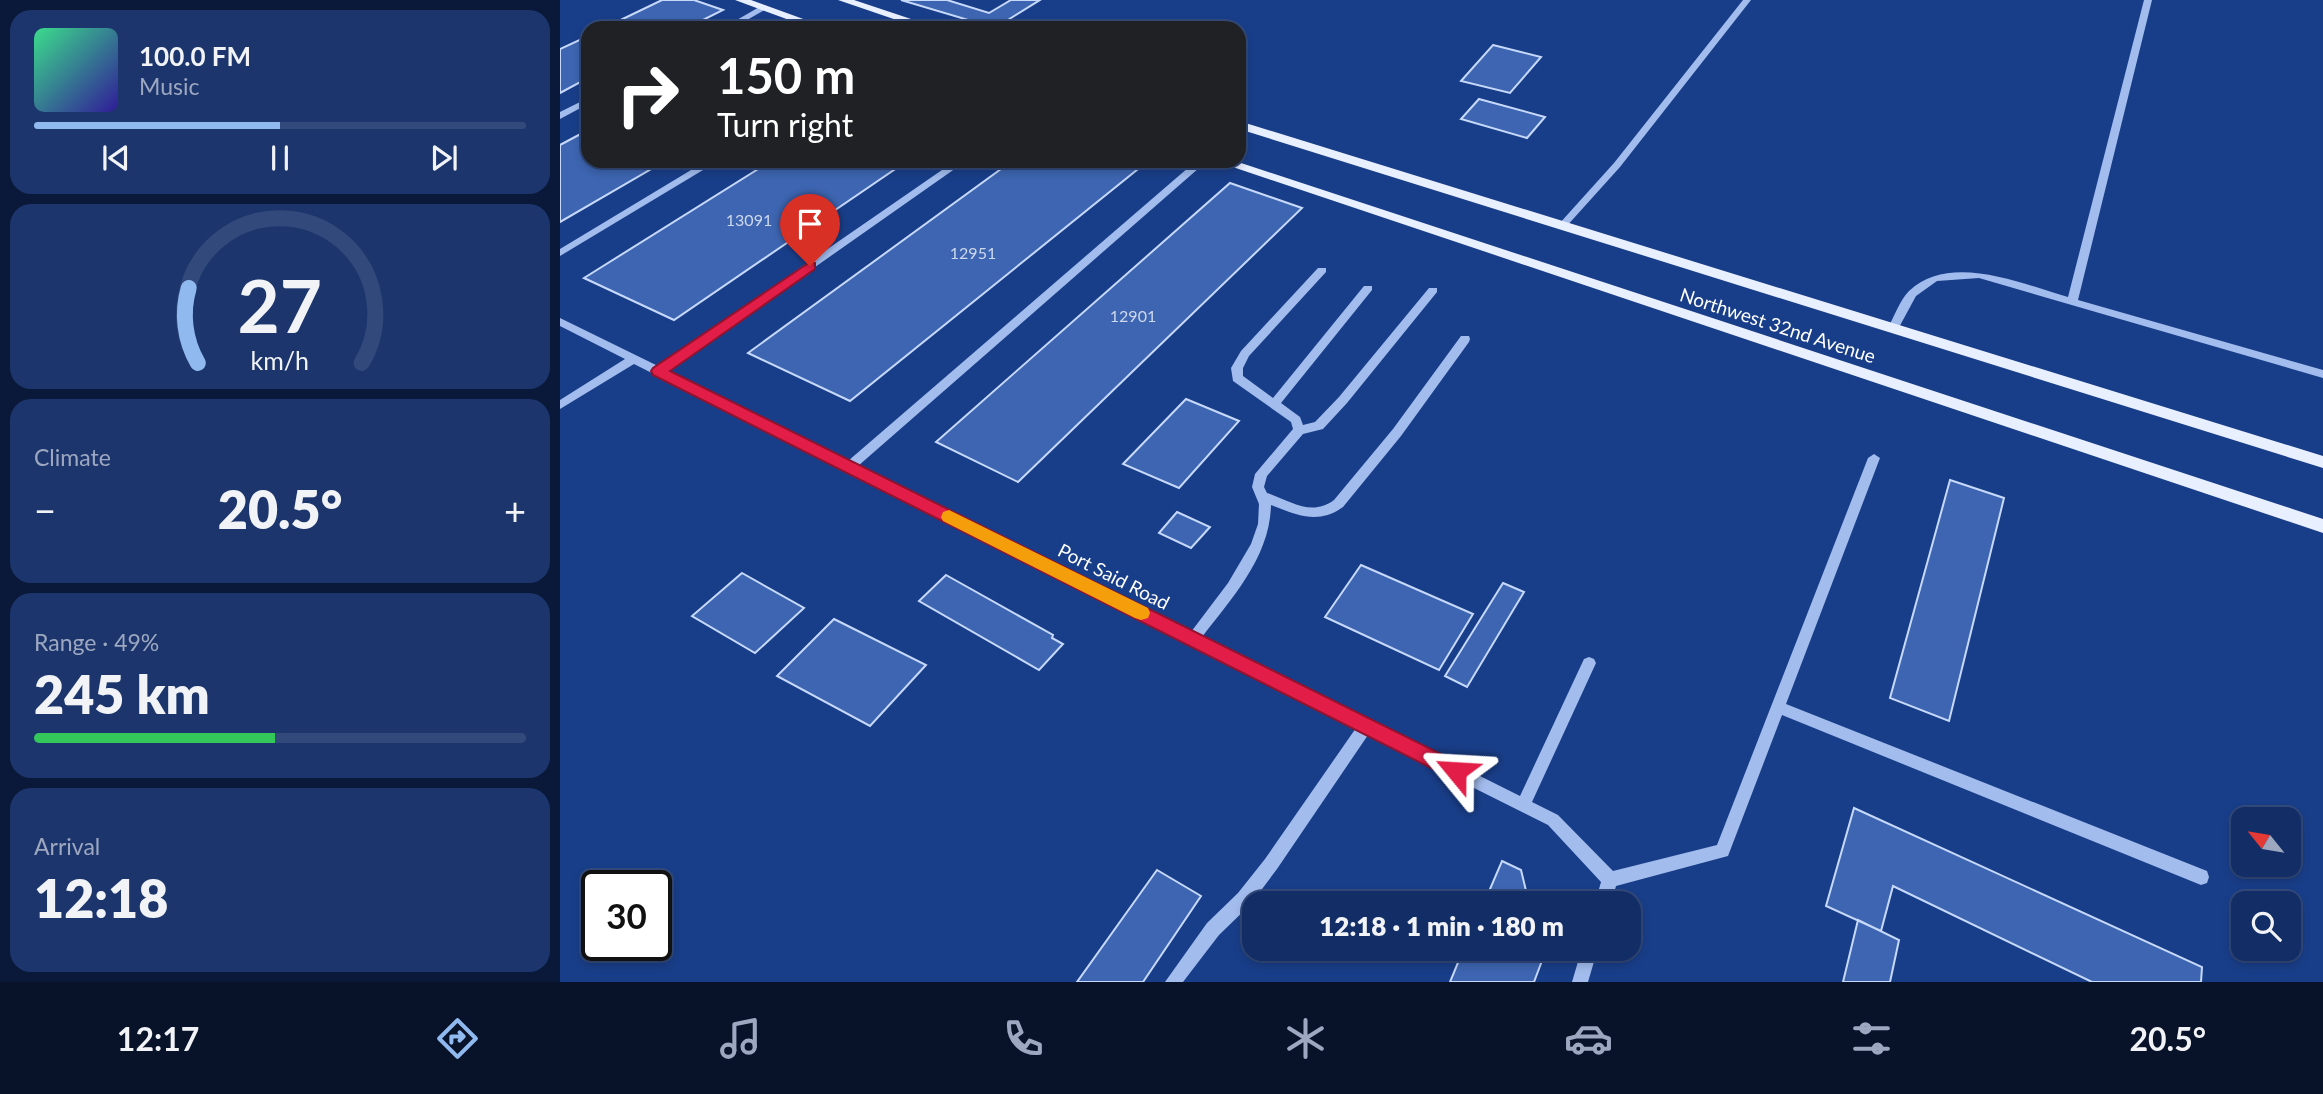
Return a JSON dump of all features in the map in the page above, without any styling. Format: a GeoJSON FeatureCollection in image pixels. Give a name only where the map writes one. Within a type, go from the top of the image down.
{"type":"FeatureCollection","features":[{"type":"Feature","properties":{"kind":"main road"},"geometry":{"type":"LineString","coordinates":[[740,0],[802,21]]}},
{"type":"Feature","properties":{"kind":"main road"},"geometry":{"type":"LineString","coordinates":[[843,0],[910,21]]}},
{"type":"Feature","properties":{"kind":"main road","name":"Northwest 32nd Avenue"},"geometry":{"type":"LineString","coordinates":[[1246,127],[2323,462]]}},
{"type":"Feature","properties":{"kind":"main road","name":"Northwest 32nd Avenue"},"geometry":{"type":"LineString","coordinates":[[1243,168],[2323,526]]}},
{"type":"Feature","properties":{"kind":"street"},"geometry":{"type":"LineString","coordinates":[[1562,226],[1618,165],[1747,0]]}},
{"type":"Feature","properties":{"kind":"street"},"geometry":{"type":"LineString","coordinates":[[2072,302],[2148,0]]}},
{"type":"Feature","properties":{"kind":"street"},"geometry":{"type":"LineString","coordinates":[[740,21],[764,8]]}},
{"type":"Feature","properties":{"kind":"street"},"geometry":{"type":"LineString","coordinates":[[560,116],[581,105]]}},
{"type":"Feature","properties":{"kind":"street"},"geometry":{"type":"LineString","coordinates":[[560,253],[701,168]]}},
{"type":"Feature","properties":{"kind":"street"},"geometry":{"type":"LineString","coordinates":[[659,371],[951,168]]}},
{"type":"Feature","properties":{"kind":"street"},"geometry":{"type":"LineString","coordinates":[[849,467],[1194,168]]}},
{"type":"Feature","properties":{"kind":"street"},"geometry":{"type":"LineString","coordinates":[[1299,430],[1296,420],[1237,378],[1237,368],[1245,354],[1322,270]]}},
{"type":"Feature","properties":{"kind":"street"},"geometry":{"type":"LineString","coordinates":[[1893,328],[1912,295],[1935,278],[1979,275],[2323,374]]}},
{"type":"Feature","properties":{"kind":"street"},"geometry":{"type":"LineString","coordinates":[[1274,404],[1368,288]]}},
{"type":"Feature","properties":{"kind":"street"},"geometry":{"type":"LineString","coordinates":[[1193,639],[1251,560],[1265,527],[1266,498],[1258,486],[1261,474],[1299,430],[1319,426],[1433,290]]}},
{"type":"Feature","properties":{"kind":"street","name":"Port Said Road"},"geometry":{"type":"LineString","coordinates":[[560,322],[1553,820],[1609,880]]}},
{"type":"Feature","properties":{"kind":"street"},"geometry":{"type":"LineString","coordinates":[[1266,498],[1310,514],[1332,510],[1359,482],[1465,339]]}},
{"type":"Feature","properties":{"kind":"street"},"geometry":{"type":"LineString","coordinates":[[1606,891],[1609,880],[1721,851],[1874,458]]}},
{"type":"Feature","properties":{"kind":"street"},"geometry":{"type":"LineString","coordinates":[[1523,805],[1589,663]]}},
{"type":"Feature","properties":{"kind":"street"},"geometry":{"type":"LineString","coordinates":[[1777,707],[2201,877]]}},
{"type":"Feature","properties":{"kind":"street"},"geometry":{"type":"LineString","coordinates":[[1173,982],[1213,929],[1244,899],[1271,864],[1366,726]]}},
{"type":"Feature","properties":{"kind":"street"},"geometry":{"type":"LineString","coordinates":[[1585,980],[1588,961]]}},
{"type":"Feature","properties":{"kind":"lane"},"geometry":{"type":"LineString","coordinates":[[560,405],[634,359]]}},
{"type":"Feature","properties":{"kind":"building"},"geometry":{"type":"Polygon","coordinates":[[[662,0],[694,0],[723,10],[701,21],[618,21],[662,0]]]}},
{"type":"Feature","properties":{"kind":"building"},"geometry":{"type":"Polygon","coordinates":[[[901,0],[947,0],[989,13],[1011,0],[1040,0],[1006,21],[972,21],[901,0]]]}},
{"type":"Feature","properties":{"kind":"building"},"geometry":{"type":"Polygon","coordinates":[[[581,39],[581,82],[560,93],[560,49],[581,39]]]}},
{"type":"Feature","properties":{"kind":"building"},"geometry":{"type":"Polygon","coordinates":[[[1493,45],[1541,57],[1510,93],[1461,81],[1493,45]]]}},
{"type":"Feature","properties":{"kind":"building"},"geometry":{"type":"Polygon","coordinates":[[[1479,99],[1545,117],[1527,138],[1461,119],[1479,99]]]}},
{"type":"Feature","properties":{"kind":"building"},"geometry":{"type":"Polygon","coordinates":[[[581,134],[581,168],[653,168],[560,222],[560,145],[581,134]]]}},
{"type":"Feature","properties":{"kind":"building"},"geometry":{"type":"Polygon","coordinates":[[[760,168],[897,168],[674,320],[584,278],[760,168]]]}},
{"type":"Feature","properties":{"kind":"building"},"geometry":{"type":"Polygon","coordinates":[[[1002,168],[1139,168],[850,401],[748,353],[1002,168]]]}},
{"type":"Feature","properties":{"kind":"building"},"geometry":{"type":"Polygon","coordinates":[[[1230,183],[1302,208],[1018,482],[936,442],[1230,183]]]}},
{"type":"Feature","properties":{"kind":"building"},"geometry":{"type":"Polygon","coordinates":[[[1186,399],[1239,421],[1179,488],[1123,464],[1186,399]]]}},
{"type":"Feature","properties":{"kind":"building"},"geometry":{"type":"Polygon","coordinates":[[[1950,480],[2004,498],[1949,721],[1890,698],[1950,480]]]}},
{"type":"Feature","properties":{"kind":"building"},"geometry":{"type":"Polygon","coordinates":[[[1177,512],[1210,527],[1191,548],[1159,533],[1177,512]]]}},
{"type":"Feature","properties":{"kind":"building"},"geometry":{"type":"Polygon","coordinates":[[[1361,565],[1473,614],[1439,670],[1325,617],[1361,565]]]}},
{"type":"Feature","properties":{"kind":"building"},"geometry":{"type":"Polygon","coordinates":[[[742,573],[804,608],[755,653],[692,616],[742,573]]]}},
{"type":"Feature","properties":{"kind":"building"},"geometry":{"type":"Polygon","coordinates":[[[946,575],[1053,635],[1052,638],[1063,644],[1039,670],[919,601],[946,575]]]}},
{"type":"Feature","properties":{"kind":"building"},"geometry":{"type":"Polygon","coordinates":[[[1503,583],[1524,592],[1467,687],[1445,676],[1503,583]]]}},
{"type":"Feature","properties":{"kind":"building"},"geometry":{"type":"Polygon","coordinates":[[[834,619],[926,665],[870,726],[777,676],[834,619]]]}},
{"type":"Feature","properties":{"kind":"building"},"geometry":{"type":"Polygon","coordinates":[[[1854,808],[2202,967],[2201,982],[2092,982],[1893,886],[1881,931],[1826,906],[1854,808]]]}},
{"type":"Feature","properties":{"kind":"building"},"geometry":{"type":"Polygon","coordinates":[[[1502,861],[1521,870],[1526,891],[1489,891],[1502,861]]]}},
{"type":"Feature","properties":{"kind":"building"},"geometry":{"type":"Polygon","coordinates":[[[1157,870],[1201,896],[1143,982],[1077,982],[1157,870]]]}},
{"type":"Feature","properties":{"kind":"building"},"geometry":{"type":"Polygon","coordinates":[[[1858,920],[1899,940],[1890,982],[1843,982],[1858,920]]]}},
{"type":"Feature","properties":{"kind":"building"},"geometry":{"type":"Polygon","coordinates":[[[1459,961],[1542,961],[1534,982],[1450,982],[1459,961]]]}},
{"type":"Feature","properties":{"kind":"slow traffic"},"geometry":{"type":"LineString","coordinates":[[949,517],[1141,613]]}},
{"type":"Feature","properties":{"kind":"route"},"geometry":{"type":"LineString","coordinates":[[810,266],[659,371],[1456,771]]}}]}
